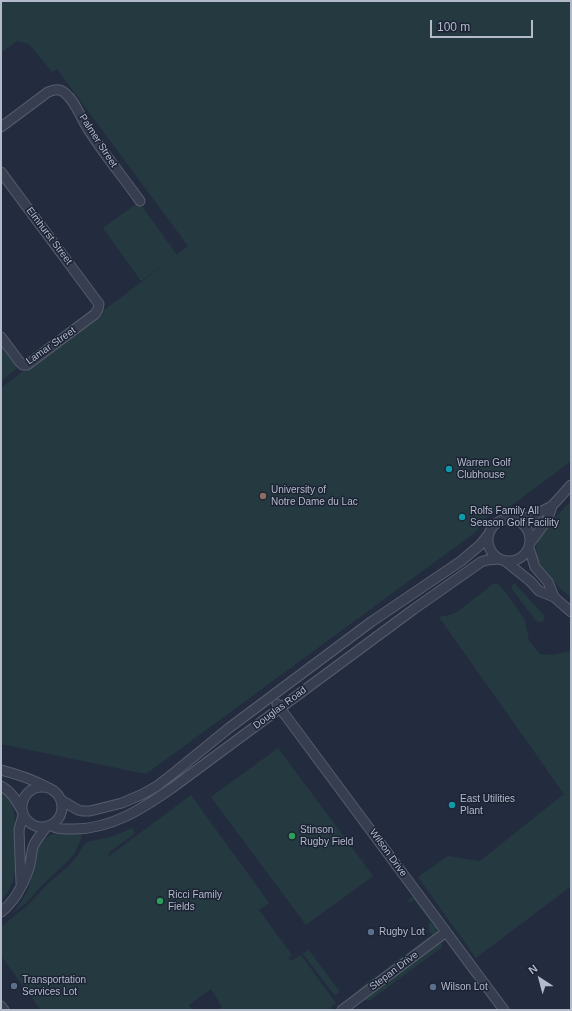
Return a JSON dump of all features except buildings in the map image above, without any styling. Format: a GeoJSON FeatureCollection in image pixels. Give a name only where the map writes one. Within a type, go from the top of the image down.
{"type":"FeatureCollection","features":[{"type":"Feature","properties":{"kind":"street","name":"Palmer Street"},"geometry":{"type":"LineString","coordinates":[[1,127],[48,92],[52,90],[60,90],[68,96],[76,106],[87,128],[140,201]]}},
{"type":"Feature","properties":{"kind":"street","name":"Elmhurst Street"},"geometry":{"type":"LineString","coordinates":[[1,172],[96,300]]}},
{"type":"Feature","properties":{"kind":"street","name":"Lamar Street"},"geometry":{"type":"LineString","coordinates":[[1,337],[19,361],[23,365],[27,365],[95,314],[98,310],[96,300]]}},
{"type":"Feature","properties":{"kind":"street"},"geometry":{"type":"LineString","coordinates":[[571,485],[552,506],[538,512],[532,517],[524,519],[502,519],[491,528],[488,535],[490,549],[494,555],[530,581],[539,590],[554,597],[571,612]]}},
{"type":"Feature","properties":{"kind":"street"},"geometry":{"type":"LineString","coordinates":[[502,560],[512,561],[519,559],[525,554],[548,519],[552,506]]}},
{"type":"Feature","properties":{"kind":"street"},"geometry":{"type":"LineString","coordinates":[[516,519],[526,526],[529,531],[530,546],[535,567],[548,582],[554,597]]}},
{"type":"Feature","properties":{"kind":"street","name":"Douglas Road"},"geometry":{"type":"LineString","coordinates":[[60,800],[78,810],[90,811],[122,803],[157,786],[229,728],[371,622],[461,561],[480,545],[488,535]]}},
{"type":"Feature","properties":{"kind":"street","name":"Douglas Road"},"geometry":{"type":"LineString","coordinates":[[49,826],[56,829],[83,829],[98,827],[114,822],[151,803],[414,609],[481,562],[487,560],[502,560]]}},
{"type":"Feature","properties":{"kind":"street","name":"Wilson Drive"},"geometry":{"type":"LineString","coordinates":[[272,697],[446,932],[501,1009]]}},
{"type":"Feature","properties":{"kind":"street"},"geometry":{"type":"LineString","coordinates":[[1,770],[32,779],[48,788],[58,795],[62,806],[59,817],[36,841],[28,871],[17,894],[10,904],[1,912]]}},
{"type":"Feature","properties":{"kind":"street"},"geometry":{"type":"LineString","coordinates":[[1,786],[8,789],[12,794],[26,820],[30,824],[41,827],[49,826]]}},
{"type":"Feature","properties":{"kind":"street"},"geometry":{"type":"LineString","coordinates":[[21,885],[20,830],[22,804],[28,792],[34,788],[48,788]]}},
{"type":"Feature","properties":{"kind":"street","name":"Stepan Drive"},"geometry":{"type":"LineString","coordinates":[[342,1010],[446,932]]}},
{"type":"Feature","properties":{"kind":"street"},"geometry":{"type":"LineString","coordinates":[[1,1006],[4,1010]]}},
{"type":"Feature","properties":{"kind":"green space","name":"University of Notre Dame du Lac"},"geometry":{"type":"Polygon","coordinates":[[[1,1],[571,1],[571,461],[508,508],[489,515],[477,531],[146,774],[1,744],[1,388],[169,261],[141,281],[103,228],[139,202],[177,255],[188,246],[57,69],[52,72],[29,44],[17,41],[1,53],[1,1]]]}},
{"type":"Feature","properties":{"kind":"green space"},"geometry":{"type":"Polygon","coordinates":[[[1,344],[19,367],[1,381],[1,344]]]}},
{"type":"Feature","properties":{"kind":"green space"},"geometry":{"type":"Polygon","coordinates":[[[571,501],[571,598],[545,572],[537,556],[536,548],[545,529],[571,501]]]}},
{"type":"Feature","properties":{"kind":"green space"},"geometry":{"type":"Polygon","coordinates":[[[493,584],[498,584],[504,590],[525,620],[529,641],[540,654],[552,655],[571,651],[571,886],[476,958],[418,877],[448,856],[480,861],[564,794],[439,617],[457,612],[493,584]]]}},
{"type":"Feature","properties":{"kind":"green space"},"geometry":{"type":"Polygon","coordinates":[[[513,584],[515,584],[542,613],[544,619],[542,622],[536,621],[512,589],[513,584]]]}},
{"type":"Feature","properties":{"kind":"green space","name":"Stinson Rugby Field"},"geometry":{"type":"Polygon","coordinates":[[[278,748],[373,876],[306,925],[211,797],[278,748]]]}},
{"type":"Feature","properties":{"kind":"green space"},"geometry":{"type":"Polygon","coordinates":[[[1,791],[7,796],[13,808],[15,821],[16,864],[12,883],[1,901],[1,791]]]}},
{"type":"Feature","properties":{"kind":"green space","name":"Ricci Family Fields"},"geometry":{"type":"Polygon","coordinates":[[[191,795],[269,903],[259,910],[292,955],[288,958],[291,961],[301,955],[336,1003],[328,1010],[218,1010],[222,1007],[211,989],[189,1005],[192,1010],[41,1010],[1,956],[1,927],[27,906],[76,858],[86,842],[111,837],[132,828],[134,834],[109,852],[108,857],[191,795]]]}},
{"type":"Feature","properties":{"kind":"green space"},"geometry":{"type":"Polygon","coordinates":[[[54,834],[81,834],[82,837],[74,854],[68,861],[47,880],[27,902],[12,914],[28,890],[38,848],[44,839],[54,834]]]}},
{"type":"Feature","properties":{"kind":"green space"},"geometry":{"type":"Polygon","coordinates":[[[412,897],[415,897],[436,926],[436,935],[360,991],[360,988],[432,935],[428,930],[430,928],[428,925],[431,922],[414,900],[408,902],[412,897]]]}},
{"type":"Feature","properties":{"kind":"green space"},"geometry":{"type":"Polygon","coordinates":[[[440,942],[442,947],[369,1001],[366,1000],[366,997],[440,942]]]}},
{"type":"Feature","properties":{"kind":"green space"},"geometry":{"type":"Polygon","coordinates":[[[308,949],[340,992],[334,995],[303,954],[308,949]]]}},
{"type":"Feature","properties":{"kind":"place","name":"Warren Golf Clubhouse"},"geometry":{"type":"Point","coordinates":[449,469]}},
{"type":"Feature","properties":{"kind":"place","name":"University of Notre Dame du Lac"},"geometry":{"type":"Point","coordinates":[263,496]}},
{"type":"Feature","properties":{"kind":"place","name":"Rolfs Family All Season Golf Facility"},"geometry":{"type":"Point","coordinates":[462,517]}},
{"type":"Feature","properties":{"kind":"place","name":"East Utilities Plant"},"geometry":{"type":"Point","coordinates":[452,805]}},
{"type":"Feature","properties":{"kind":"place","name":"Stinson Rugby Field"},"geometry":{"type":"Point","coordinates":[292,836]}},
{"type":"Feature","properties":{"kind":"place","name":"Ricci Family Fields"},"geometry":{"type":"Point","coordinates":[160,901]}},
{"type":"Feature","properties":{"kind":"place","name":"Rugby Lot"},"geometry":{"type":"Point","coordinates":[371,932]}},
{"type":"Feature","properties":{"kind":"place","name":"Transportation Services Lot"},"geometry":{"type":"Point","coordinates":[14,986]}},
{"type":"Feature","properties":{"kind":"place","name":"Wilson Lot"},"geometry":{"type":"Point","coordinates":[433,987]}}]}
